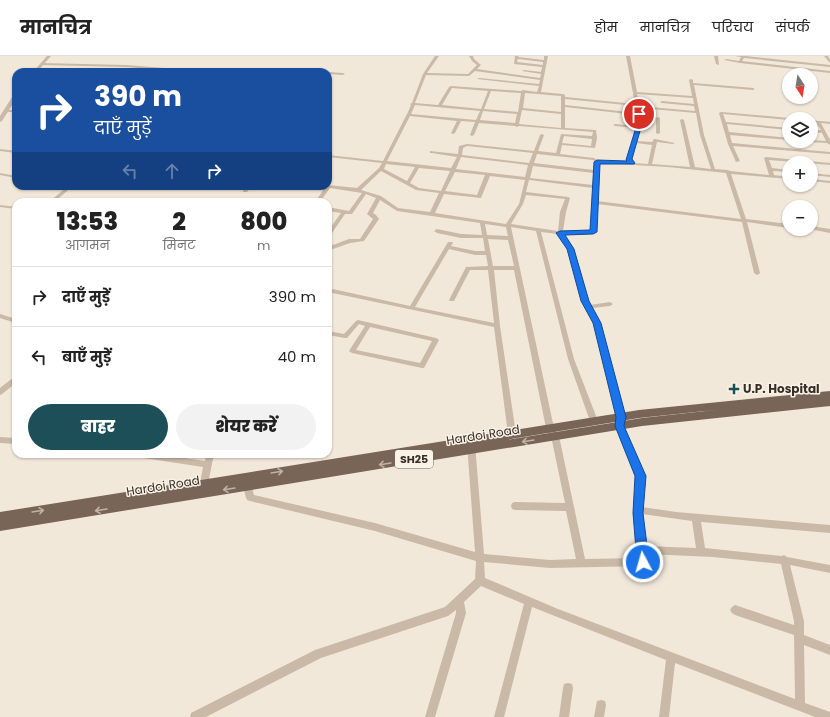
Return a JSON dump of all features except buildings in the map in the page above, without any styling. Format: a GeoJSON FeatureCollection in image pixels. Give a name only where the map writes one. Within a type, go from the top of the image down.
{"type":"FeatureCollection","features":[{"type":"Feature","properties":{"kind":"main road","name":"Hardoi Road"},"geometry":{"type":"LineString","coordinates":[[0,517],[203,488],[620,421],[830,395]]}},
{"type":"Feature","properties":{"kind":"main road","name":"Hardoi Road"},"geometry":{"type":"LineString","coordinates":[[0,526],[203,488],[248,486],[471,445],[512,434],[552,432],[594,421],[620,421],[830,402]]}},
{"type":"Feature","properties":{"kind":"street"},"geometry":{"type":"LineString","coordinates":[[38,68],[49,56]]}},
{"type":"Feature","properties":{"kind":"street"},"geometry":{"type":"LineString","coordinates":[[358,190],[380,169],[408,116],[424,74],[437,56]]}},
{"type":"Feature","properties":{"kind":"street"},"geometry":{"type":"LineString","coordinates":[[424,74],[469,75],[479,65],[471,56]]}},
{"type":"Feature","properties":{"kind":"street"},"geometry":{"type":"LineString","coordinates":[[539,93],[540,79],[546,61],[546,56]]}},
{"type":"Feature","properties":{"kind":"street"},"geometry":{"type":"LineString","coordinates":[[628,56],[639,114],[638,127],[629,160],[632,163]]}},
{"type":"Feature","properties":{"kind":"street"},"geometry":{"type":"LineString","coordinates":[[716,56],[718,64]]}},
{"type":"Feature","properties":{"kind":"street"},"geometry":{"type":"LineString","coordinates":[[737,56],[830,66]]}},
{"type":"Feature","properties":{"kind":"street"},"geometry":{"type":"LineString","coordinates":[[740,62],[743,56]]}},
{"type":"Feature","properties":{"kind":"street"},"geometry":{"type":"LineString","coordinates":[[777,56],[781,61]]}},
{"type":"Feature","properties":{"kind":"street"},"geometry":{"type":"LineString","coordinates":[[826,56],[830,62]]}},
{"type":"Feature","properties":{"kind":"street"},"geometry":{"type":"LineString","coordinates":[[544,66],[515,63],[516,57],[546,61]]}},
{"type":"Feature","properties":{"kind":"street"},"geometry":{"type":"LineString","coordinates":[[726,60],[830,72]]}},
{"type":"Feature","properties":{"kind":"street"},"geometry":{"type":"LineString","coordinates":[[41,64],[132,66],[151,68]]}},
{"type":"Feature","properties":{"kind":"street"},"geometry":{"type":"LineString","coordinates":[[128,68],[132,66]]}},
{"type":"Feature","properties":{"kind":"street"},"geometry":{"type":"LineString","coordinates":[[475,70],[540,79]]}},
{"type":"Feature","properties":{"kind":"street"},"geometry":{"type":"LineString","coordinates":[[524,71],[542,73]]}},
{"type":"Feature","properties":{"kind":"street"},"geometry":{"type":"LineString","coordinates":[[332,73],[343,74]]}},
{"type":"Feature","properties":{"kind":"street"},"geometry":{"type":"LineString","coordinates":[[479,79],[540,85]]}},
{"type":"Feature","properties":{"kind":"street"},"geometry":{"type":"LineString","coordinates":[[713,169],[702,135],[691,82],[753,89]]}},
{"type":"Feature","properties":{"kind":"street"},"geometry":{"type":"LineString","coordinates":[[439,106],[451,87],[563,95],[563,98],[698,112]]}},
{"type":"Feature","properties":{"kind":"street"},"geometry":{"type":"LineString","coordinates":[[472,135],[490,90]]}},
{"type":"Feature","properties":{"kind":"street"},"geometry":{"type":"LineString","coordinates":[[517,126],[523,91]]}},
{"type":"Feature","properties":{"kind":"street"},"geometry":{"type":"LineString","coordinates":[[635,93],[695,98]]}},
{"type":"Feature","properties":{"kind":"street"},"geometry":{"type":"LineString","coordinates":[[563,98],[563,129]]}},
{"type":"Feature","properties":{"kind":"street"},"geometry":{"type":"LineString","coordinates":[[0,120],[12,101]]}},
{"type":"Feature","properties":{"kind":"street"},"geometry":{"type":"LineString","coordinates":[[662,102],[696,105]]}},
{"type":"Feature","properties":{"kind":"street"},"geometry":{"type":"LineString","coordinates":[[619,103],[620,112]]}},
{"type":"Feature","properties":{"kind":"street"},"geometry":{"type":"LineString","coordinates":[[412,104],[483,110],[562,113]]}},
{"type":"Feature","properties":{"kind":"street"},"geometry":{"type":"LineString","coordinates":[[562,106],[639,114]]}},
{"type":"Feature","properties":{"kind":"street"},"geometry":{"type":"LineString","coordinates":[[738,161],[730,144],[721,113],[782,118]]}},
{"type":"Feature","properties":{"kind":"street"},"geometry":{"type":"LineString","coordinates":[[408,116],[517,126],[595,131],[593,147],[561,144]]}},
{"type":"Feature","properties":{"kind":"street"},"geometry":{"type":"LineString","coordinates":[[768,117],[782,149]]}},
{"type":"Feature","properties":{"kind":"street"},"geometry":{"type":"LineString","coordinates":[[658,118],[658,133]]}},
{"type":"Feature","properties":{"kind":"street"},"geometry":{"type":"LineString","coordinates":[[682,120],[693,168]]}},
{"type":"Feature","properties":{"kind":"street"},"geometry":{"type":"LineString","coordinates":[[453,133],[460,121]]}},
{"type":"Feature","properties":{"kind":"street"},"geometry":{"type":"LineString","coordinates":[[818,122],[830,123]]}},
{"type":"Feature","properties":{"kind":"street"},"geometry":{"type":"LineString","coordinates":[[818,122],[830,143]]}},
{"type":"Feature","properties":{"kind":"street"},"geometry":{"type":"LineString","coordinates":[[724,123],[782,128]]}},
{"type":"Feature","properties":{"kind":"street"},"geometry":{"type":"LineString","coordinates":[[615,125],[638,127]]}},
{"type":"Feature","properties":{"kind":"street"},"geometry":{"type":"LineString","coordinates":[[818,132],[824,132]]}},
{"type":"Feature","properties":{"kind":"street"},"geometry":{"type":"LineString","coordinates":[[727,133],[782,138]]}},
{"type":"Feature","properties":{"kind":"street"},"geometry":{"type":"LineString","coordinates":[[542,134],[531,164],[521,204],[508,225],[581,563]]}},
{"type":"Feature","properties":{"kind":"street"},"geometry":{"type":"LineString","coordinates":[[558,154],[562,135],[595,138]]}},
{"type":"Feature","properties":{"kind":"street"},"geometry":{"type":"LineString","coordinates":[[650,164],[656,140],[673,142]]}},
{"type":"Feature","properties":{"kind":"street"},"geometry":{"type":"LineString","coordinates":[[634,142],[655,144]]}},
{"type":"Feature","properties":{"kind":"street"},"geometry":{"type":"LineString","coordinates":[[818,142],[830,143]]}},
{"type":"Feature","properties":{"kind":"street"},"geometry":{"type":"LineString","coordinates":[[730,144],[830,154]]}},
{"type":"Feature","properties":{"kind":"street"},"geometry":{"type":"LineString","coordinates":[[432,214],[460,156],[462,147],[467,145],[558,154],[594,159],[597,162],[713,169],[782,177]]}},
{"type":"Feature","properties":{"kind":"street"},"geometry":{"type":"LineString","coordinates":[[0,150],[12,152]]}},
{"type":"Feature","properties":{"kind":"street"},"geometry":{"type":"LineString","coordinates":[[432,152],[597,172]]}},
{"type":"Feature","properties":{"kind":"street"},"geometry":{"type":"LineString","coordinates":[[332,156],[596,187]]}},
{"type":"Feature","properties":{"kind":"street"},"geometry":{"type":"LineString","coordinates":[[772,176],[766,158],[830,164]]}},
{"type":"Feature","properties":{"kind":"street"},"geometry":{"type":"LineString","coordinates":[[332,186],[365,192],[379,197],[396,209],[560,233],[593,232],[597,162]]}},
{"type":"Feature","properties":{"kind":"street"},"geometry":{"type":"LineString","coordinates":[[407,184],[418,166]]}},
{"type":"Feature","properties":{"kind":"street"},"geometry":{"type":"LineString","coordinates":[[380,169],[418,189],[479,197],[488,174]]}},
{"type":"Feature","properties":{"kind":"street"},"geometry":{"type":"LineString","coordinates":[[769,169],[782,170]]}},
{"type":"Feature","properties":{"kind":"street"},"geometry":{"type":"LineString","coordinates":[[728,171],[744,220],[757,273]]}},
{"type":"Feature","properties":{"kind":"street"},"geometry":{"type":"LineString","coordinates":[[0,174],[12,176]]}},
{"type":"Feature","properties":{"kind":"street"},"geometry":{"type":"LineString","coordinates":[[818,175],[830,176]]}},
{"type":"Feature","properties":{"kind":"street"},"geometry":{"type":"LineString","coordinates":[[818,181],[830,182]]}},
{"type":"Feature","properties":{"kind":"street"},"geometry":{"type":"LineString","coordinates":[[56,198],[66,190]]}},
{"type":"Feature","properties":{"kind":"street"},"geometry":{"type":"LineString","coordinates":[[332,210],[350,213],[365,192]]}},
{"type":"Feature","properties":{"kind":"street"},"geometry":{"type":"LineString","coordinates":[[248,486],[250,498],[375,527],[480,558],[550,564],[643,562],[638,510],[640,476],[620,421],[597,323],[585,301],[571,249],[560,233],[563,212],[568,198],[524,193]]}},
{"type":"Feature","properties":{"kind":"street"},"geometry":{"type":"LineString","coordinates":[[332,247],[349,241],[362,240],[376,218],[370,214],[379,197]]}},
{"type":"Feature","properties":{"kind":"street"},"geometry":{"type":"LineString","coordinates":[[595,202],[782,225]]}},
{"type":"Feature","properties":{"kind":"street"},"geometry":{"type":"LineString","coordinates":[[0,206],[12,208]]}},
{"type":"Feature","properties":{"kind":"street"},"geometry":{"type":"LineString","coordinates":[[332,229],[344,212]]}},
{"type":"Feature","properties":{"kind":"street"},"geometry":{"type":"LineString","coordinates":[[482,221],[484,238],[491,268],[496,326],[512,434]]}},
{"type":"Feature","properties":{"kind":"street"},"geometry":{"type":"LineString","coordinates":[[538,229],[572,359],[594,421]]}},
{"type":"Feature","properties":{"kind":"street"},"geometry":{"type":"LineString","coordinates":[[818,229],[830,231]]}},
{"type":"Feature","properties":{"kind":"street"},"geometry":{"type":"LineString","coordinates":[[437,231],[461,236],[510,238]]}},
{"type":"Feature","properties":{"kind":"street"},"geometry":{"type":"LineString","coordinates":[[412,308],[449,245],[475,253],[488,253]]}},
{"type":"Feature","properties":{"kind":"street"},"geometry":{"type":"LineString","coordinates":[[452,300],[468,268],[518,268]]}},
{"type":"Feature","properties":{"kind":"street"},"geometry":{"type":"LineString","coordinates":[[332,291],[496,326]]}},
{"type":"Feature","properties":{"kind":"street"},"geometry":{"type":"LineString","coordinates":[[588,307],[610,304]]}},
{"type":"Feature","properties":{"kind":"street"},"geometry":{"type":"LineString","coordinates":[[0,316],[12,320]]}},
{"type":"Feature","properties":{"kind":"street"},"geometry":{"type":"LineString","coordinates":[[332,334],[344,336],[358,322],[369,324],[436,340],[422,366],[352,351],[369,324]]}},
{"type":"Feature","properties":{"kind":"street"},"geometry":{"type":"LineString","coordinates":[[0,392],[12,382]]}},
{"type":"Feature","properties":{"kind":"street"},"geometry":{"type":"LineString","coordinates":[[0,440],[12,441]]}},
{"type":"Feature","properties":{"kind":"street"},"geometry":{"type":"LineString","coordinates":[[195,717],[319,654],[448,611],[480,581],[480,558],[471,445]]}},
{"type":"Feature","properties":{"kind":"street"},"geometry":{"type":"LineString","coordinates":[[163,458],[208,465]]}},
{"type":"Feature","properties":{"kind":"street"},"geometry":{"type":"LineString","coordinates":[[203,488],[209,458]]}},
{"type":"Feature","properties":{"kind":"street"},"geometry":{"type":"LineString","coordinates":[[515,506],[570,507]]}},
{"type":"Feature","properties":{"kind":"street"},"geometry":{"type":"LineString","coordinates":[[638,510],[696,518],[830,529]]}},
{"type":"Feature","properties":{"kind":"street"},"geometry":{"type":"LineString","coordinates":[[696,518],[701,552]]}},
{"type":"Feature","properties":{"kind":"street"},"geometry":{"type":"LineString","coordinates":[[642,550],[701,552],[784,559],[830,568]]}},
{"type":"Feature","properties":{"kind":"street"},"geometry":{"type":"LineString","coordinates":[[784,559],[799,621],[800,706]]}},
{"type":"Feature","properties":{"kind":"street"},"geometry":{"type":"LineString","coordinates":[[480,581],[829,717]]}},
{"type":"Feature","properties":{"kind":"street"},"geometry":{"type":"LineString","coordinates":[[430,717],[461,613],[459,601]]}},
{"type":"Feature","properties":{"kind":"street"},"geometry":{"type":"LineString","coordinates":[[499,717],[529,601]]}},
{"type":"Feature","properties":{"kind":"street"},"geometry":{"type":"LineString","coordinates":[[735,610],[799,635],[830,650]]}},
{"type":"Feature","properties":{"kind":"street"},"geometry":{"type":"LineString","coordinates":[[664,717],[671,656]]}},
{"type":"Feature","properties":{"kind":"street"},"geometry":{"type":"LineString","coordinates":[[564,717],[568,688]]}},
{"type":"Feature","properties":{"kind":"street"},"geometry":{"type":"LineString","coordinates":[[599,717],[601,705]]}},
{"type":"Feature","properties":{"kind":"place","name":"U.P. Hospital"},"geometry":{"type":"Point","coordinates":[734,389]}},
{"type":"Feature","properties":{"kind":"route"},"geometry":{"type":"LineString","coordinates":[[639,114],[639,124],[629,160],[632,163],[597,162],[593,232],[560,233],[571,249],[585,301],[597,323],[621,417],[620,426],[640,476],[638,513],[643,562]]}}]}
